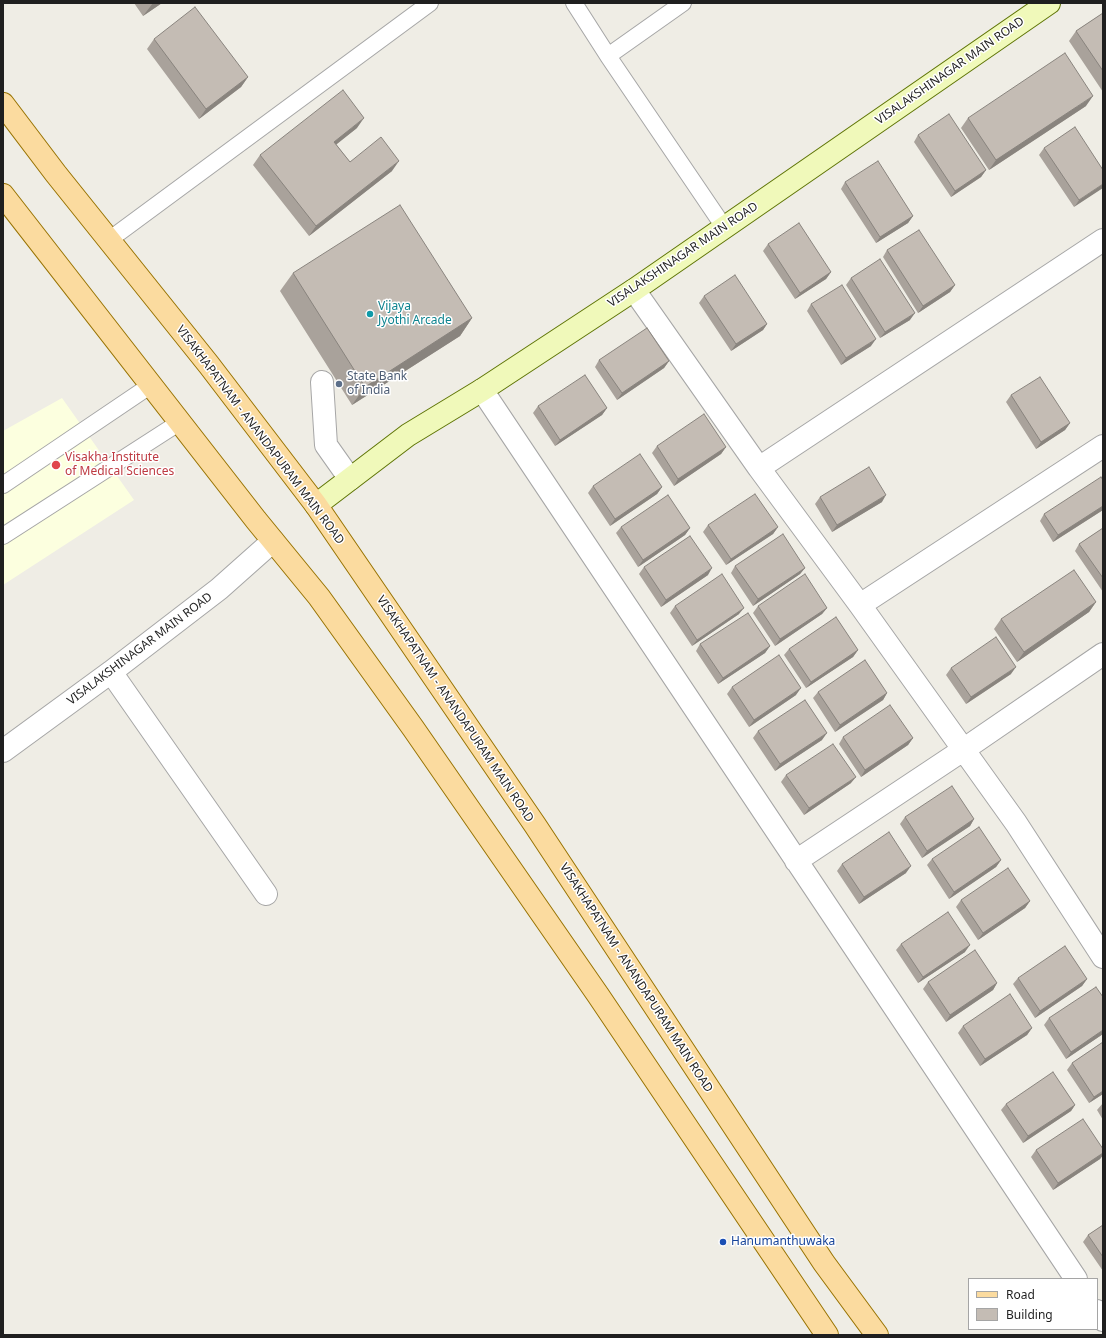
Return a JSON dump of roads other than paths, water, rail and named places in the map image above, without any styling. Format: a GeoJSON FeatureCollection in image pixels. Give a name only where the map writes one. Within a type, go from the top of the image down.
{"type":"FeatureCollection","features":[{"type":"Feature","properties":{"kind":"main road","name":"VISAKHAPATNAM - ANANDAPURAM MAIN ROAD"},"geometry":{"type":"LineString","coordinates":[[3,104],[108,240],[209,365],[316,506],[535,824],[824,1263],[877,1335]]}},
{"type":"Feature","properties":{"kind":"main road"},"geometry":{"type":"LineString","coordinates":[[3,195],[273,541],[319,597],[413,728],[598,995],[827,1335]]}},
{"type":"Feature","properties":{"kind":"street","name":"VISALAKSHINAGAR MAIN ROAD"},"geometry":{"type":"LineString","coordinates":[[316,506],[408,435],[482,390],[634,290],[1049,3]]}},
{"type":"Feature","properties":{"kind":"street"},"geometry":{"type":"LineString","coordinates":[[759,468],[1103,240]]}},
{"type":"Feature","properties":{"kind":"street"},"geometry":{"type":"LineString","coordinates":[[634,290],[759,468],[860,605],[1016,823],[1103,957]]}},
{"type":"Feature","properties":{"kind":"street"},"geometry":{"type":"LineString","coordinates":[[322,382],[326,445],[350,479]]}},
{"type":"Feature","properties":{"kind":"street"},"geometry":{"type":"LineString","coordinates":[[482,390],[1075,1278]]}},
{"type":"Feature","properties":{"kind":"street"},"geometry":{"type":"LineString","coordinates":[[860,605],[1103,446]]}},
{"type":"Feature","properties":{"kind":"street","name":"VISALAKSHINAGAR MAIN ROAD"},"geometry":{"type":"LineString","coordinates":[[3,752],[219,589],[273,541]]}},
{"type":"Feature","properties":{"kind":"street"},"geometry":{"type":"LineString","coordinates":[[796,861],[963,750],[1103,654]]}},
{"type":"Feature","properties":{"kind":"street"},"geometry":{"type":"LineString","coordinates":[[111,672],[266,894]]}},
{"type":"Feature","properties":{"kind":"lane"},"geometry":{"type":"LineString","coordinates":[[108,240],[430,3]]}},
{"type":"Feature","properties":{"kind":"lane"},"geometry":{"type":"LineString","coordinates":[[574,3],[608,56],[724,227]]}},
{"type":"Feature","properties":{"kind":"lane"},"geometry":{"type":"LineString","coordinates":[[608,56],[683,3]]}},
{"type":"Feature","properties":{"kind":"lane"},"geometry":{"type":"LineString","coordinates":[[3,485],[151,385]]}},
{"type":"Feature","properties":{"kind":"lane"},"geometry":{"type":"LineString","coordinates":[[3,536],[180,422]]}},
{"type":"Feature","properties":{"kind":"place","name":"Vijaya Jyothi Arcade"},"geometry":{"type":"Point","coordinates":[370,314]}},
{"type":"Feature","properties":{"kind":"place","name":"State Bank of India"},"geometry":{"type":"Point","coordinates":[339,384]}},
{"type":"Feature","properties":{"kind":"place","name":"Visakha Institute of Medical Sciences"},"geometry":{"type":"Point","coordinates":[56,465]}},
{"type":"Feature","properties":{"kind":"place","name":"Hanumanthuwaka"},"geometry":{"type":"Point","coordinates":[723,1242]}}]}
